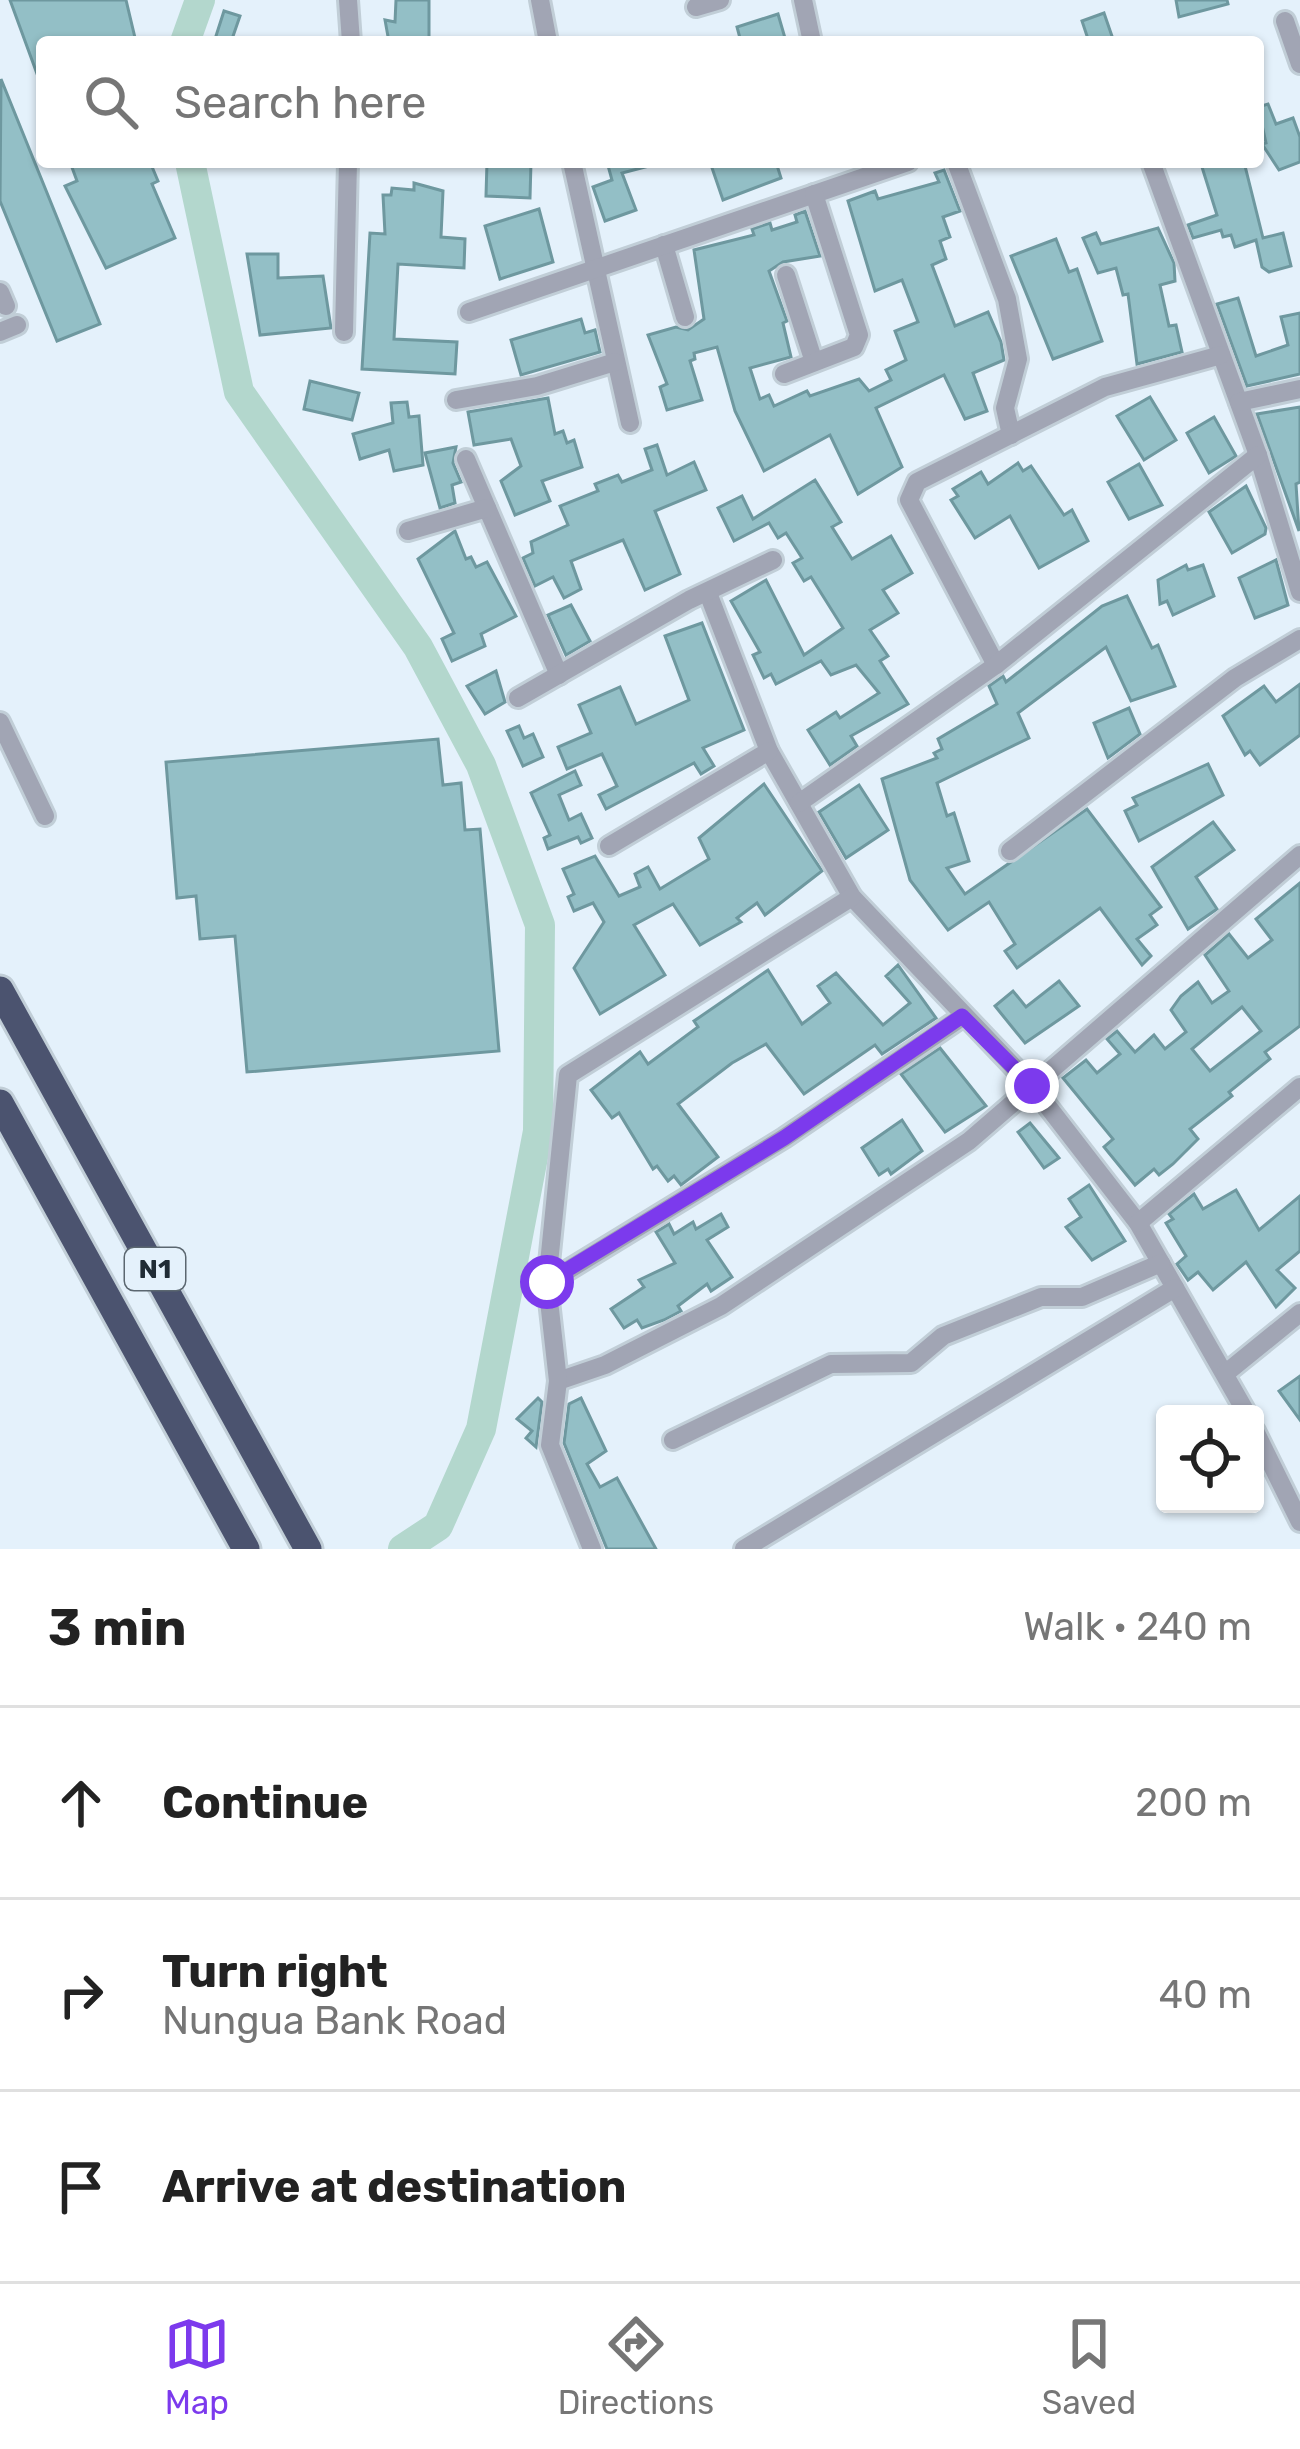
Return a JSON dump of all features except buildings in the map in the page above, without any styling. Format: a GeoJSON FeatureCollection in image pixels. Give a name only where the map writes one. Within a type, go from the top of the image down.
{"type":"FeatureCollection","features":[{"type":"Feature","properties":{"kind":"highway","name":"N1"},"geometry":{"type":"LineString","coordinates":[[0,990],[308,1549]]}},
{"type":"Feature","properties":{"kind":"highway","name":"N1"},"geometry":{"type":"LineString","coordinates":[[0,1103],[246,1549]]}},
{"type":"Feature","properties":{"kind":"street"},"geometry":{"type":"LineString","coordinates":[[348,0],[350,36]]}},
{"type":"Feature","properties":{"kind":"street"},"geometry":{"type":"LineString","coordinates":[[540,0],[547,36]]}},
{"type":"Feature","properties":{"kind":"street"},"geometry":{"type":"LineString","coordinates":[[696,8],[720,0]]}},
{"type":"Feature","properties":{"kind":"street"},"geometry":{"type":"LineString","coordinates":[[802,0],[811,36]]}},
{"type":"Feature","properties":{"kind":"street"},"geometry":{"type":"LineString","coordinates":[[1285,21],[1300,64]]}},
{"type":"Feature","properties":{"kind":"street"},"geometry":{"type":"LineString","coordinates":[[344,332],[348,168]]}},
{"type":"Feature","properties":{"kind":"street"},"geometry":{"type":"LineString","coordinates":[[573,168],[630,423]]}},
{"type":"Feature","properties":{"kind":"street"},"geometry":{"type":"LineString","coordinates":[[469,312],[890,168]]}},
{"type":"Feature","properties":{"kind":"street"},"geometry":{"type":"LineString","coordinates":[[958,168],[1007,299],[1018,359],[1005,408],[1011,435]]}},
{"type":"Feature","properties":{"kind":"street"},"geometry":{"type":"LineString","coordinates":[[1153,168],[1258,455],[1300,592]]}},
{"type":"Feature","properties":{"kind":"street"},"geometry":{"type":"LineString","coordinates":[[784,374],[854,347],[859,335],[814,194]]}},
{"type":"Feature","properties":{"kind":"street"},"geometry":{"type":"LineString","coordinates":[[664,244],[685,317]]}},
{"type":"Feature","properties":{"kind":"street"},"geometry":{"type":"LineString","coordinates":[[786,275],[814,362]]}},
{"type":"Feature","properties":{"kind":"street"},"geometry":{"type":"LineString","coordinates":[[996,664],[910,500],[910,491],[917,482],[1105,387],[1221,356]]}},
{"type":"Feature","properties":{"kind":"street"},"geometry":{"type":"LineString","coordinates":[[456,400],[537,386],[614,362]]}},
{"type":"Feature","properties":{"kind":"street"},"geometry":{"type":"LineString","coordinates":[[1239,402],[1300,389]]}},
{"type":"Feature","properties":{"kind":"street"},"geometry":{"type":"LineString","coordinates":[[799,803],[996,664],[1258,455]]}},
{"type":"Feature","properties":{"kind":"street"},"geometry":{"type":"LineString","coordinates":[[466,459],[559,676]]}},
{"type":"Feature","properties":{"kind":"street"},"geometry":{"type":"LineString","coordinates":[[408,532],[487,508]]}},
{"type":"Feature","properties":{"kind":"street"},"geometry":{"type":"LineString","coordinates":[[518,698],[772,560]]}},
{"type":"Feature","properties":{"kind":"street"},"geometry":{"type":"LineString","coordinates":[[708,592],[769,751],[852,897],[1032,1086],[1138,1222],[1242,1405]]}},
{"type":"Feature","properties":{"kind":"street"},"geometry":{"type":"LineString","coordinates":[[1010,851],[1235,678],[1300,639]]}},
{"type":"Feature","properties":{"kind":"street"},"geometry":{"type":"LineString","coordinates":[[0,722],[45,815]]}},
{"type":"Feature","properties":{"kind":"street"},"geometry":{"type":"LineString","coordinates":[[609,846],[769,751]]}},
{"type":"Feature","properties":{"kind":"street"},"geometry":{"type":"LineString","coordinates":[[558,1381],[605,1365],[721,1306],[969,1141],[1300,855]]}},
{"type":"Feature","properties":{"kind":"street"},"geometry":{"type":"LineString","coordinates":[[592,1549],[550,1445],[558,1381],[547,1282],[568,1076],[852,897]]}},
{"type":"Feature","properties":{"kind":"street"},"geometry":{"type":"LineString","coordinates":[[547,1282],[784,1138],[962,1016]]}},
{"type":"Feature","properties":{"kind":"street"},"geometry":{"type":"LineString","coordinates":[[1138,1222],[1300,1087]]}},
{"type":"Feature","properties":{"kind":"street"},"geometry":{"type":"LineString","coordinates":[[673,1440],[831,1364],[911,1364],[943,1336],[1041,1297],[1082,1297],[1161,1264]]}},
{"type":"Feature","properties":{"kind":"street"},"geometry":{"type":"LineString","coordinates":[[745,1549],[1175,1288]]}},
{"type":"Feature","properties":{"kind":"street"},"geometry":{"type":"LineString","coordinates":[[1226,1373],[1300,1313]]}},
{"type":"Feature","properties":{"kind":"street"},"geometry":{"type":"LineString","coordinates":[[1264,1449],[1300,1522]]}},
{"type":"Feature","properties":{"kind":"waterway"},"geometry":{"type":"LineString","coordinates":[[187,36],[200,0]]}},
{"type":"Feature","properties":{"kind":"waterway"},"geometry":{"type":"LineString","coordinates":[[191,168],[239,392],[418,647],[481,765],[540,925],[538,1131],[481,1429],[438,1526],[403,1549]]}},
{"type":"Feature","properties":{"kind":"route"},"geometry":{"type":"LineString","coordinates":[[547,1282],[784,1138],[962,1016],[1032,1086]]}}]}
